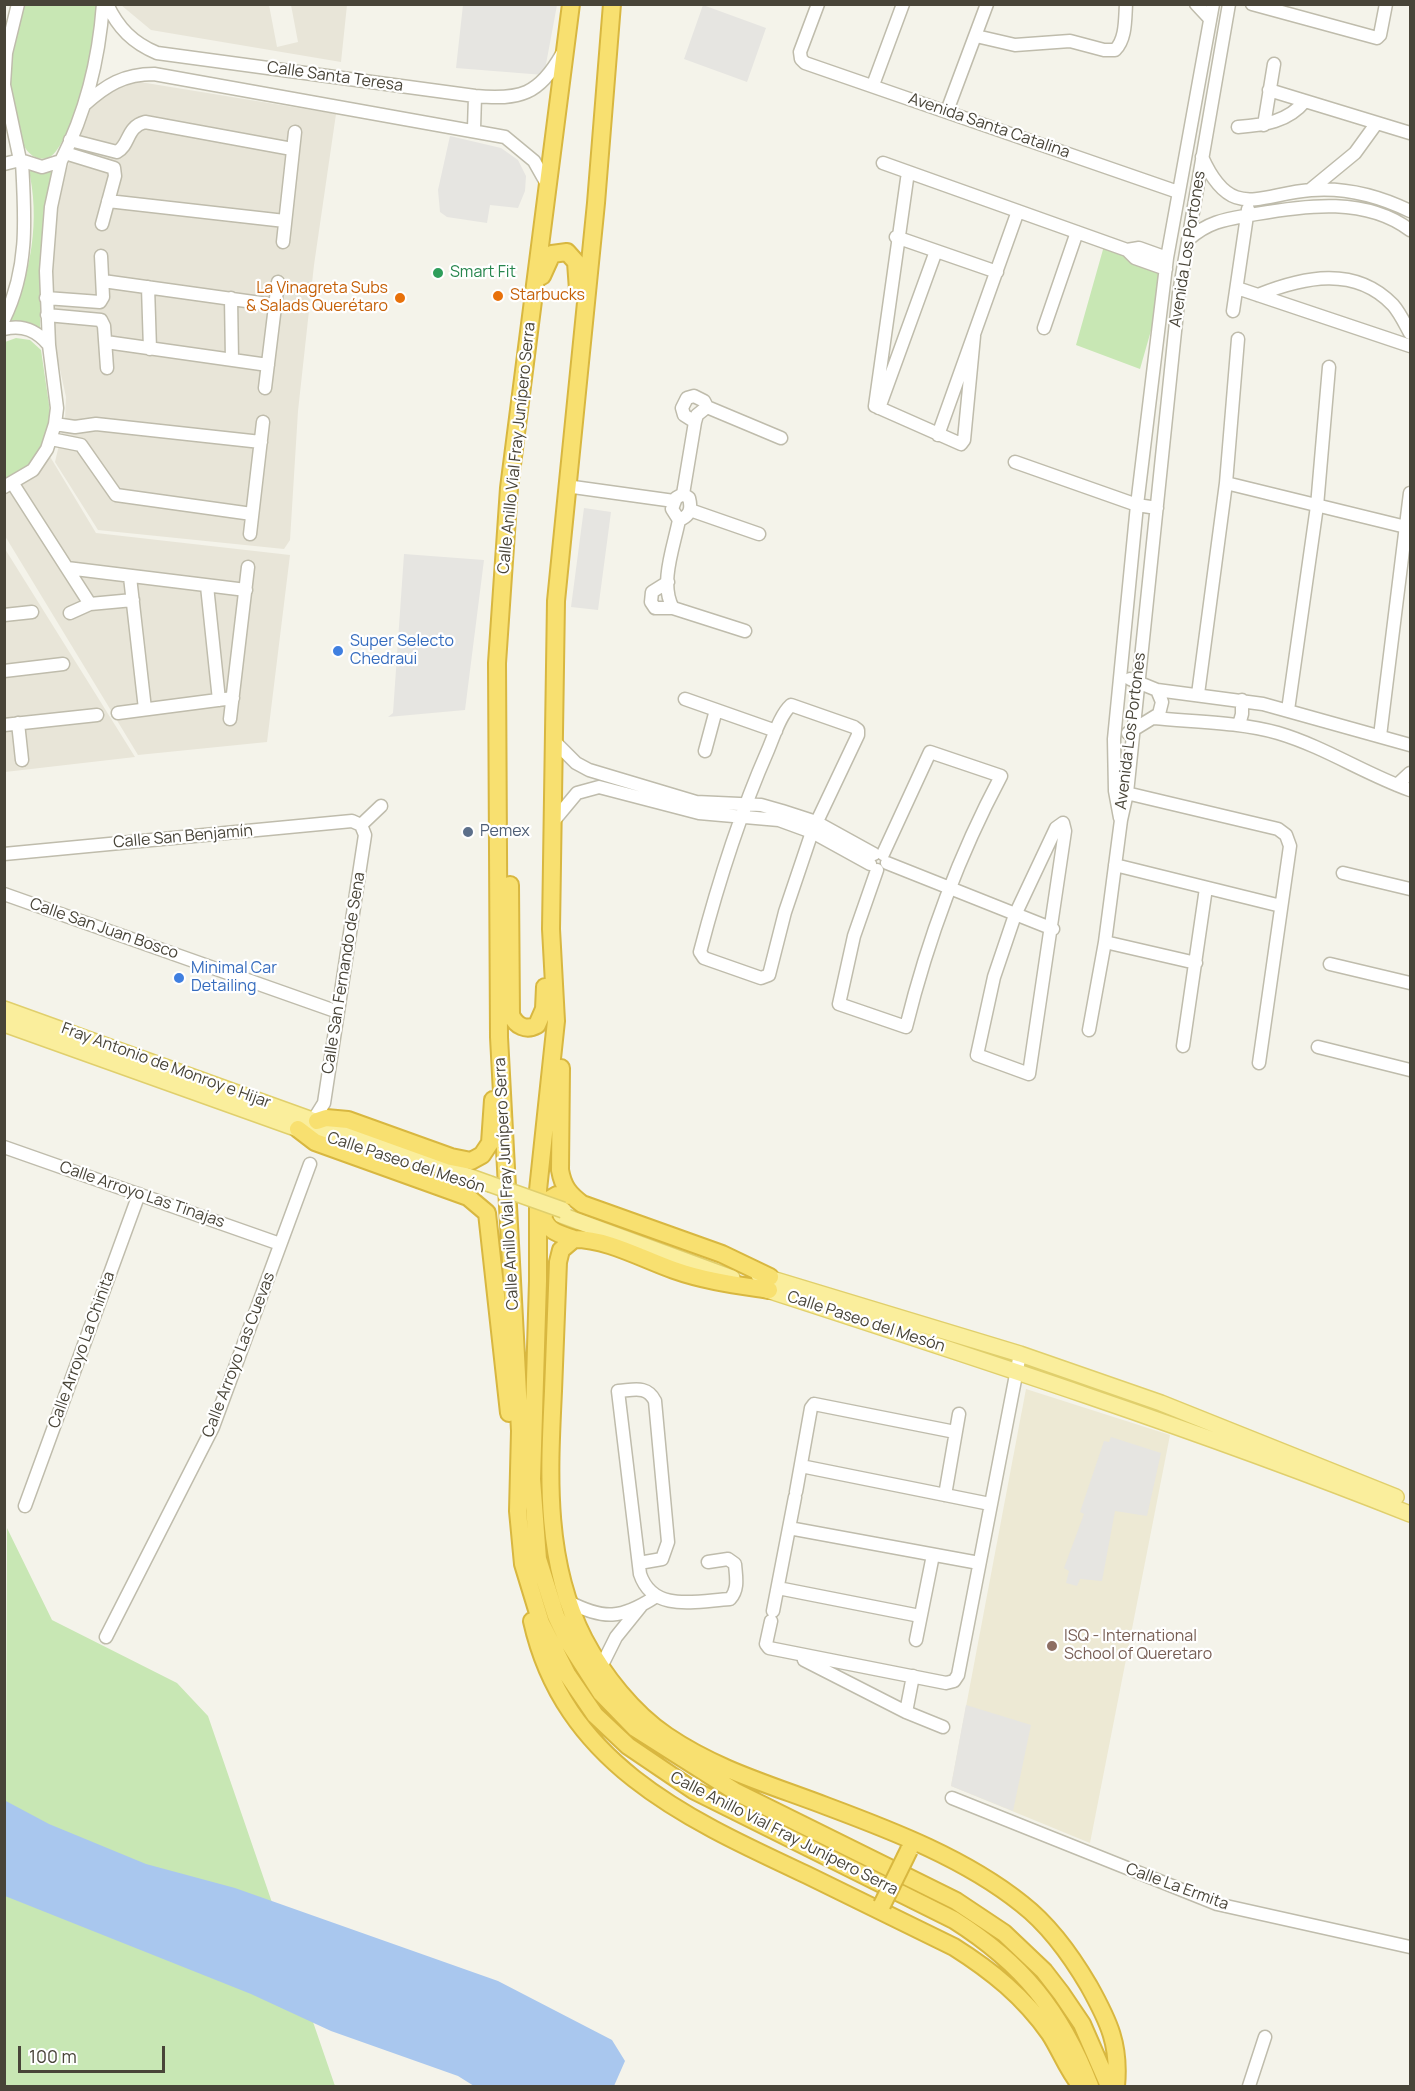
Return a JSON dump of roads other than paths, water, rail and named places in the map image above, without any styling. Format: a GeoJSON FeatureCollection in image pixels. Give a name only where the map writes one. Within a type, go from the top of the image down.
{"type":"FeatureCollection","features":[{"type":"Feature","properties":{"kind":"highway","name":"Calle Anillo Vial Fray Junípero Serra"},"geometry":{"type":"LineString","coordinates":[[571,4],[509,488],[498,652],[499,1037],[520,1431],[520,1538],[523,1564],[536,1608],[558,1658],[582,1698],[610,1731],[693,1790],[954,1920],[988,1942],[1041,1994],[1076,2052],[1090,2086]]}},
{"type":"Feature","properties":{"kind":"highway","name":"Calle Anillo Vial Fray Junípero Serra"},"geometry":{"type":"LineString","coordinates":[[612,4],[596,203],[556,601],[551,929],[556,1022],[538,1190],[538,1281],[532,1479],[538,1559],[556,1616],[574,1652],[601,1694],[635,1728],[697,1770],[956,1901],[1004,1933],[1044,1971],[1061,1993],[1082,2024],[1109,2086]]}},
{"type":"Feature","properties":{"kind":"highway"},"geometry":{"type":"LineString","coordinates":[[525,370],[537,327],[546,264],[552,254],[564,252],[573,256],[578,270],[571,355],[577,377]]}},
{"type":"Feature","properties":{"kind":"highway"},"geometry":{"type":"LineString","coordinates":[[498,867],[510,884],[511,1015],[514,1022],[524,1027],[537,1025],[544,1009],[546,953],[551,929]]}},
{"type":"Feature","properties":{"kind":"highway"},"geometry":{"type":"LineString","coordinates":[[556,1022],[561,1052],[560,1170],[565,1207]]}},
{"type":"Feature","properties":{"kind":"highway"},"geometry":{"type":"LineString","coordinates":[[319,1125],[326,1118],[348,1120],[462,1161],[477,1159],[486,1150],[492,1134],[499,1037]]}},
{"type":"Feature","properties":{"kind":"highway"},"geometry":{"type":"LineString","coordinates":[[298,1129],[315,1142],[468,1197],[487,1213],[497,1321],[519,1488]]}},
{"type":"Feature","properties":{"kind":"highway"},"geometry":{"type":"LineString","coordinates":[[565,1207],[557,1196],[550,1199],[543,1217],[546,1226],[557,1234],[574,1239],[597,1241],[707,1280],[770,1284]]}},
{"type":"Feature","properties":{"kind":"highway"},"geometry":{"type":"LineString","coordinates":[[565,1207],[582,1204],[722,1254],[770,1284]]}},
{"type":"Feature","properties":{"kind":"highway"},"geometry":{"type":"LineString","coordinates":[[574,1239],[561,1250],[558,1262],[550,1504],[558,1566],[569,1602],[583,1636],[601,1667],[637,1709],[665,1735],[704,1758],[741,1776],[826,1806],[988,1881],[1023,1905],[1058,1941],[1084,1978],[1106,2016],[1119,2060],[1116,2086]]}},
{"type":"Feature","properties":{"kind":"highway"},"geometry":{"type":"LineString","coordinates":[[538,1281],[553,1390]]}},
{"type":"Feature","properties":{"kind":"highway"},"geometry":{"type":"LineString","coordinates":[[523,1564],[528,1604],[541,1656],[570,1708],[622,1771],[662,1802],[716,1832],[881,1908],[954,1947],[1012,1989],[1051,2036],[1081,2086]]}},
{"type":"Feature","properties":{"kind":"highway"},"geometry":{"type":"LineString","coordinates":[[881,1908],[911,1846]]}},
{"type":"Feature","properties":{"kind":"main road","name":"Fray Antonio de Monroy e Hijar"},"geometry":{"type":"LineString","coordinates":[[4,1009],[319,1125]]}},
{"type":"Feature","properties":{"kind":"main road","name":"Fray Antonio de Monroy e Hijar"},"geometry":{"type":"LineString","coordinates":[[4,1024],[298,1129],[319,1125]]}},
{"type":"Feature","properties":{"kind":"main road","name":"Calle Paseo del Mesón"},"geometry":{"type":"LineString","coordinates":[[319,1125],[490,1187],[565,1207]]}},
{"type":"Feature","properties":{"kind":"main road","name":"Calle Paseo del Mesón"},"geometry":{"type":"LineString","coordinates":[[770,1284],[1020,1354],[1161,1403],[1410,1514]]}},
{"type":"Feature","properties":{"kind":"main road","name":"Calle Paseo del Mesón"},"geometry":{"type":"LineString","coordinates":[[770,1284],[1016,1371],[1294,1461],[1410,1503]]}},
{"type":"Feature","properties":{"kind":"street"},"geometry":{"type":"LineString","coordinates":[[4,319],[15,294],[24,251],[26,206],[20,159],[6,108],[4,84],[6,53],[18,4]]}},
{"type":"Feature","properties":{"kind":"street"},"geometry":{"type":"LineString","coordinates":[[90,604],[9,485],[33,470],[51,439],[55,424],[57,408],[46,298],[48,232],[63,157],[84,105],[96,62],[105,4]]}},
{"type":"Feature","properties":{"kind":"street","name":"Calle Santa Teresa"},"geometry":{"type":"LineString","coordinates":[[105,4],[124,32],[139,46],[157,53],[475,96],[508,98],[528,92],[550,74],[564,50]]}},
{"type":"Feature","properties":{"kind":"street","name":"Avenida Santa Catalina"},"geometry":{"type":"LineString","coordinates":[[818,4],[800,51],[805,63],[1178,192]]}},
{"type":"Feature","properties":{"kind":"street"},"geometry":{"type":"LineString","coordinates":[[873,85],[903,4]]}},
{"type":"Feature","properties":{"kind":"street"},"geometry":{"type":"LineString","coordinates":[[947,111],[987,4]]}},
{"type":"Feature","properties":{"kind":"street"},"geometry":{"type":"LineString","coordinates":[[976,36],[1015,45],[1070,41],[1104,50],[1115,50],[1122,38],[1126,4]]}},
{"type":"Feature","properties":{"kind":"street"},"geometry":{"type":"LineString","coordinates":[[1196,4],[1210,19]]}},
{"type":"Feature","properties":{"kind":"street","name":"Avenida Los Portones"},"geometry":{"type":"LineString","coordinates":[[1121,792],[1114,739],[1137,506],[1167,263],[1213,4]]}},
{"type":"Feature","properties":{"kind":"street","name":"Avenida Los Portones"},"geometry":{"type":"LineString","coordinates":[[1089,1029],[1105,942],[1120,820],[1121,792],[1132,731],[1179,293],[1229,4]]}},
{"type":"Feature","properties":{"kind":"street"},"geometry":{"type":"LineString","coordinates":[[1252,4],[1377,38],[1380,35],[1386,4]]}},
{"type":"Feature","properties":{"kind":"street"},"geometry":{"type":"LineString","coordinates":[[1264,125],[1274,64]]}},
{"type":"Feature","properties":{"kind":"street","name":"Calle Santa Teresa"},"geometry":{"type":"LineString","coordinates":[[84,105],[117,80],[134,74],[154,74],[505,136],[520,146],[534,161],[547,184]]}},
{"type":"Feature","properties":{"kind":"street"},"geometry":{"type":"LineString","coordinates":[[1269,90],[1410,133]]}},
{"type":"Feature","properties":{"kind":"street"},"geometry":{"type":"LineString","coordinates":[[474,129],[475,96]]}},
{"type":"Feature","properties":{"kind":"street"},"geometry":{"type":"LineString","coordinates":[[1238,127],[1264,125],[1296,112],[1305,101]]}},
{"type":"Feature","properties":{"kind":"street"},"geometry":{"type":"LineString","coordinates":[[70,140],[117,152],[121,150],[131,129],[145,122],[292,149]]}},
{"type":"Feature","properties":{"kind":"street"},"geometry":{"type":"LineString","coordinates":[[1310,190],[1355,153],[1376,124]]}},
{"type":"Feature","properties":{"kind":"street"},"geometry":{"type":"LineString","coordinates":[[283,242],[295,132]]}},
{"type":"Feature","properties":{"kind":"street"},"geometry":{"type":"LineString","coordinates":[[4,156],[42,167],[63,157],[114,168],[115,176],[102,224]]}},
{"type":"Feature","properties":{"kind":"street"},"geometry":{"type":"LineString","coordinates":[[1202,157],[1216,181],[1237,198],[1248,202],[1310,190],[1353,191],[1375,196],[1410,212]]}},
{"type":"Feature","properties":{"kind":"street"},"geometry":{"type":"LineString","coordinates":[[4,165],[20,159]]}},
{"type":"Feature","properties":{"kind":"street"},"geometry":{"type":"LineString","coordinates":[[883,163],[1127,250],[1139,248],[1167,263]]}},
{"type":"Feature","properties":{"kind":"street"},"geometry":{"type":"LineString","coordinates":[[908,172],[873,403],[879,408],[961,444],[964,440],[974,336]]}},
{"type":"Feature","properties":{"kind":"street"},"geometry":{"type":"LineString","coordinates":[[108,201],[285,221]]}},
{"type":"Feature","properties":{"kind":"street"},"geometry":{"type":"LineString","coordinates":[[1233,311],[1248,216],[1248,202]]}},
{"type":"Feature","properties":{"kind":"street"},"geometry":{"type":"LineString","coordinates":[[1189,239],[1202,227],[1217,220],[1309,206],[1366,210],[1397,220],[1410,230]]}},
{"type":"Feature","properties":{"kind":"street"},"geometry":{"type":"LineString","coordinates":[[938,435],[1018,211]]}},
{"type":"Feature","properties":{"kind":"street"},"geometry":{"type":"LineString","coordinates":[[1044,328],[1077,232]]}},
{"type":"Feature","properties":{"kind":"street"},"geometry":{"type":"LineString","coordinates":[[897,237],[997,272]]}},
{"type":"Feature","properties":{"kind":"street"},"geometry":{"type":"LineString","coordinates":[[879,408],[936,251]]}},
{"type":"Feature","properties":{"kind":"street"},"geometry":{"type":"LineString","coordinates":[[46,298],[98,303],[103,297],[101,256]]}},
{"type":"Feature","properties":{"kind":"street"},"geometry":{"type":"LineString","coordinates":[[1257,295],[1293,281],[1345,278],[1374,289],[1394,306],[1410,333]]}},
{"type":"Feature","properties":{"kind":"street"},"geometry":{"type":"LineString","coordinates":[[103,281],[275,305]]}},
{"type":"Feature","properties":{"kind":"street"},"geometry":{"type":"LineString","coordinates":[[265,388],[278,282]]}},
{"type":"Feature","properties":{"kind":"street"},"geometry":{"type":"LineString","coordinates":[[148,287],[150,349]]}},
{"type":"Feature","properties":{"kind":"street"},"geometry":{"type":"LineString","coordinates":[[1237,288],[1410,346]]}},
{"type":"Feature","properties":{"kind":"street"},"geometry":{"type":"LineString","coordinates":[[1164,290],[1179,293]]}},
{"type":"Feature","properties":{"kind":"street"},"geometry":{"type":"LineString","coordinates":[[231,298],[232,360]]}},
{"type":"Feature","properties":{"kind":"street"},"geometry":{"type":"LineString","coordinates":[[47,315],[101,320],[104,326],[107,368]]}},
{"type":"Feature","properties":{"kind":"street"},"geometry":{"type":"LineString","coordinates":[[4,328],[27,328],[43,338],[49,345]]}},
{"type":"Feature","properties":{"kind":"street"},"geometry":{"type":"LineString","coordinates":[[1198,694],[1226,483],[1238,339]]}},
{"type":"Feature","properties":{"kind":"street"},"geometry":{"type":"LineString","coordinates":[[106,342],[268,365]]}},
{"type":"Feature","properties":{"kind":"street"},"geometry":{"type":"LineString","coordinates":[[1288,710],[1317,506],[1329,367]]}},
{"type":"Feature","properties":{"kind":"street"},"geometry":{"type":"LineString","coordinates":[[695,422],[684,415],[683,403],[694,396],[704,401],[707,407],[781,438]]}},
{"type":"Feature","properties":{"kind":"street"},"geometry":{"type":"LineString","coordinates":[[673,608],[668,596],[668,582],[673,505],[697,415],[707,407]]}},
{"type":"Feature","properties":{"kind":"street"},"geometry":{"type":"LineString","coordinates":[[250,534],[263,422]]}},
{"type":"Feature","properties":{"kind":"street"},"geometry":{"type":"LineString","coordinates":[[55,424],[80,426],[96,424],[261,442]]}},
{"type":"Feature","properties":{"kind":"street"},"geometry":{"type":"LineString","coordinates":[[51,439],[76,443],[85,450],[116,495],[252,514]]}},
{"type":"Feature","properties":{"kind":"street"},"geometry":{"type":"LineString","coordinates":[[1015,462],[1137,506],[1157,508]]}},
{"type":"Feature","properties":{"kind":"street"},"geometry":{"type":"LineString","coordinates":[[1226,483],[1408,526]]}},
{"type":"Feature","properties":{"kind":"street"},"geometry":{"type":"LineString","coordinates":[[566,486],[584,486],[673,505],[685,518],[690,510],[689,498],[673,505]]}},
{"type":"Feature","properties":{"kind":"street"},"geometry":{"type":"LineString","coordinates":[[1380,736],[1408,526],[1410,493]]}},
{"type":"Feature","properties":{"kind":"street"},"geometry":{"type":"LineString","coordinates":[[690,510],[759,534]]}},
{"type":"Feature","properties":{"kind":"street"},"geometry":{"type":"LineString","coordinates":[[230,719],[249,567]]}},
{"type":"Feature","properties":{"kind":"street"},"geometry":{"type":"LineString","coordinates":[[67,568],[246,590]]}},
{"type":"Feature","properties":{"kind":"street"},"geometry":{"type":"LineString","coordinates":[[130,577],[129,601],[141,709]]}},
{"type":"Feature","properties":{"kind":"street"},"geometry":{"type":"LineString","coordinates":[[668,582],[655,589],[651,602],[658,609],[673,608],[746,631]]}},
{"type":"Feature","properties":{"kind":"street"},"geometry":{"type":"LineString","coordinates":[[207,586],[219,700]]}},
{"type":"Feature","properties":{"kind":"street"},"geometry":{"type":"LineString","coordinates":[[70,613],[90,604],[129,601]]}},
{"type":"Feature","properties":{"kind":"street"},"geometry":{"type":"LineString","coordinates":[[4,615],[32,612]]}},
{"type":"Feature","properties":{"kind":"street"},"geometry":{"type":"LineString","coordinates":[[4,670],[63,664]]}},
{"type":"Feature","properties":{"kind":"street"},"geometry":{"type":"LineString","coordinates":[[1120,678],[1137,681],[1157,690],[1263,704],[1410,745]]}},
{"type":"Feature","properties":{"kind":"street"},"geometry":{"type":"LineString","coordinates":[[1114,739],[1154,718],[1161,708],[1157,690]]}},
{"type":"Feature","properties":{"kind":"street"},"geometry":{"type":"LineString","coordinates":[[118,713],[233,698]]}},
{"type":"Feature","properties":{"kind":"street"},"geometry":{"type":"LineString","coordinates":[[685,699],[776,732]]}},
{"type":"Feature","properties":{"kind":"street"},"geometry":{"type":"LineString","coordinates":[[1239,725],[1242,700]]}},
{"type":"Feature","properties":{"kind":"street"},"geometry":{"type":"LineString","coordinates":[[1256,728],[1256,716],[1263,704]]}},
{"type":"Feature","properties":{"kind":"street"},"geometry":{"type":"LineString","coordinates":[[791,705],[858,730],[814,827],[785,912],[769,975],[761,978],[700,956],[713,900],[742,810],[776,732],[791,705]]}},
{"type":"Feature","properties":{"kind":"street"},"geometry":{"type":"LineString","coordinates":[[705,751],[716,710]]}},
{"type":"Feature","properties":{"kind":"street"},"geometry":{"type":"LineString","coordinates":[[4,725],[96,715]]}},
{"type":"Feature","properties":{"kind":"street"},"geometry":{"type":"LineString","coordinates":[[1154,718],[1256,728],[1331,753],[1410,790]]}},
{"type":"Feature","properties":{"kind":"street"},"geometry":{"type":"LineString","coordinates":[[18,723],[22,760]]}},
{"type":"Feature","properties":{"kind":"street"},"geometry":{"type":"LineString","coordinates":[[553,740],[576,763],[589,770],[699,813],[742,810],[762,805],[814,827],[878,861],[1053,929]]}},
{"type":"Feature","properties":{"kind":"street"},"geometry":{"type":"LineString","coordinates":[[930,752],[1000,776],[971,831],[948,887],[923,960],[906,1027],[839,1004],[854,936],[878,861],[930,752]]}},
{"type":"Feature","properties":{"kind":"street"},"geometry":{"type":"LineString","coordinates":[[587,789],[589,770]]}},
{"type":"Feature","properties":{"kind":"street"},"geometry":{"type":"LineString","coordinates":[[1397,785],[1410,773]]}},
{"type":"Feature","properties":{"kind":"street"},"geometry":{"type":"LineString","coordinates":[[552,823],[572,798],[587,789],[599,787],[651,794]]}},
{"type":"Feature","properties":{"kind":"street"},"geometry":{"type":"LineString","coordinates":[[1121,792],[1278,829],[1286,835],[1290,846],[1259,1063]]}},
{"type":"Feature","properties":{"kind":"street"},"geometry":{"type":"LineString","coordinates":[[361,825],[381,806]]}},
{"type":"Feature","properties":{"kind":"street","name":"Calle San Benjamín"},"geometry":{"type":"LineString","coordinates":[[6,856],[352,821],[361,825]]}},
{"type":"Feature","properties":{"kind":"street"},"geometry":{"type":"LineString","coordinates":[[1063,823],[1065,831],[1053,929],[1029,1074],[977,1055],[993,977],[1015,915],[1056,828],[1063,823]]}},
{"type":"Feature","properties":{"kind":"street","name":"Calle San Fernando de Sena"},"geometry":{"type":"LineString","coordinates":[[319,1125],[339,1012],[365,835],[361,825]]}},
{"type":"Feature","properties":{"kind":"street"},"geometry":{"type":"LineString","coordinates":[[1115,865],[1281,906]]}},
{"type":"Feature","properties":{"kind":"street"},"geometry":{"type":"LineString","coordinates":[[1343,873],[1410,889]]}},
{"type":"Feature","properties":{"kind":"street"},"geometry":{"type":"LineString","coordinates":[[1183,1046],[1206,888]]}},
{"type":"Feature","properties":{"kind":"street","name":"Calle San Juan Bosco"},"geometry":{"type":"LineString","coordinates":[[5,894],[339,1012]]}},
{"type":"Feature","properties":{"kind":"street"},"geometry":{"type":"LineString","coordinates":[[1105,942],[1196,963]]}},
{"type":"Feature","properties":{"kind":"street"},"geometry":{"type":"LineString","coordinates":[[1330,964],[1410,983]]}},
{"type":"Feature","properties":{"kind":"street"},"geometry":{"type":"LineString","coordinates":[[1318,1047],[1410,1070]]}},
{"type":"Feature","properties":{"kind":"street","name":"Calle Arroyo Las Tinajas"},"geometry":{"type":"LineString","coordinates":[[4,1147],[280,1244]]}},
{"type":"Feature","properties":{"kind":"street","name":"Calle Arroyo Las Cuevas"},"geometry":{"type":"LineString","coordinates":[[106,1637],[213,1427],[310,1164]]}},
{"type":"Feature","properties":{"kind":"street","name":"Calle Arroyo La Chinita"},"geometry":{"type":"LineString","coordinates":[[25,1506],[139,1194]]}},
{"type":"Feature","properties":{"kind":"street"},"geometry":{"type":"LineString","coordinates":[[955,1432],[814,1404],[811,1408],[766,1647],[946,1683],[954,1681],[958,1675],[1020,1354]]}},
{"type":"Feature","properties":{"kind":"street"},"geometry":{"type":"LineString","coordinates":[[639,1563],[662,1559],[668,1542],[655,1401],[651,1393],[644,1389],[618,1392],[639,1563],[644,1584],[655,1597],[670,1602],[730,1599],[735,1594],[735,1564],[728,1559],[708,1562]]}},
{"type":"Feature","properties":{"kind":"street"},"geometry":{"type":"LineString","coordinates":[[945,1495],[959,1414]]}},
{"type":"Feature","properties":{"kind":"street"},"geometry":{"type":"LineString","coordinates":[[801,1466],[990,1504]]}},
{"type":"Feature","properties":{"kind":"street"},"geometry":{"type":"LineString","coordinates":[[789,1528],[979,1563]]}},
{"type":"Feature","properties":{"kind":"street"},"geometry":{"type":"LineString","coordinates":[[916,1640],[933,1555]]}},
{"type":"Feature","properties":{"kind":"street"},"geometry":{"type":"LineString","coordinates":[[778,1588],[920,1616]]}},
{"type":"Feature","properties":{"kind":"street"},"geometry":{"type":"LineString","coordinates":[[569,1602],[603,1616],[641,1606],[655,1597]]}},
{"type":"Feature","properties":{"kind":"street"},"geometry":{"type":"LineString","coordinates":[[601,1667],[616,1637],[641,1606]]}},
{"type":"Feature","properties":{"kind":"street"},"geometry":{"type":"LineString","coordinates":[[790,1653],[906,1712],[943,1727]]}},
{"type":"Feature","properties":{"kind":"street"},"geometry":{"type":"LineString","coordinates":[[906,1712],[913,1676]]}},
{"type":"Feature","properties":{"kind":"street","name":"Calle La Ermita"},"geometry":{"type":"LineString","coordinates":[[952,1797],[1217,1904],[1410,1947]]}},
{"type":"Feature","properties":{"kind":"street"},"geometry":{"type":"LineString","coordinates":[[1249,2086],[1265,2037]]}},
{"type":"Feature","properties":{"kind":"water"},"geometry":{"type":"Polygon","coordinates":[[[4,1800],[49,1824],[146,1864],[235,1888],[498,1981],[612,2040],[625,2061],[614,2086],[474,2086],[458,2076],[331,2031],[251,1994],[5,1896],[4,1800]]]}},
{"type":"Feature","properties":{"kind":"place","name":"Smart Fit"},"geometry":{"type":"Point","coordinates":[438,273]}},
{"type":"Feature","properties":{"kind":"place","name":"Starbucks"},"geometry":{"type":"Point","coordinates":[498,296]}},
{"type":"Feature","properties":{"kind":"place","name":"La Vinagreta Subs & Salads Querétaro"},"geometry":{"type":"Point","coordinates":[400,298]}},
{"type":"Feature","properties":{"kind":"place","name":"Super Selecto Chedraui"},"geometry":{"type":"Point","coordinates":[338,651]}},
{"type":"Feature","properties":{"kind":"place","name":"Pemex"},"geometry":{"type":"Point","coordinates":[468,832]}},
{"type":"Feature","properties":{"kind":"place","name":"Minimal Car Detailing"},"geometry":{"type":"Point","coordinates":[179,978]}},
{"type":"Feature","properties":{"kind":"place","name":"ISQ - International School of Queretaro"},"geometry":{"type":"Point","coordinates":[1052,1646]}}]}
